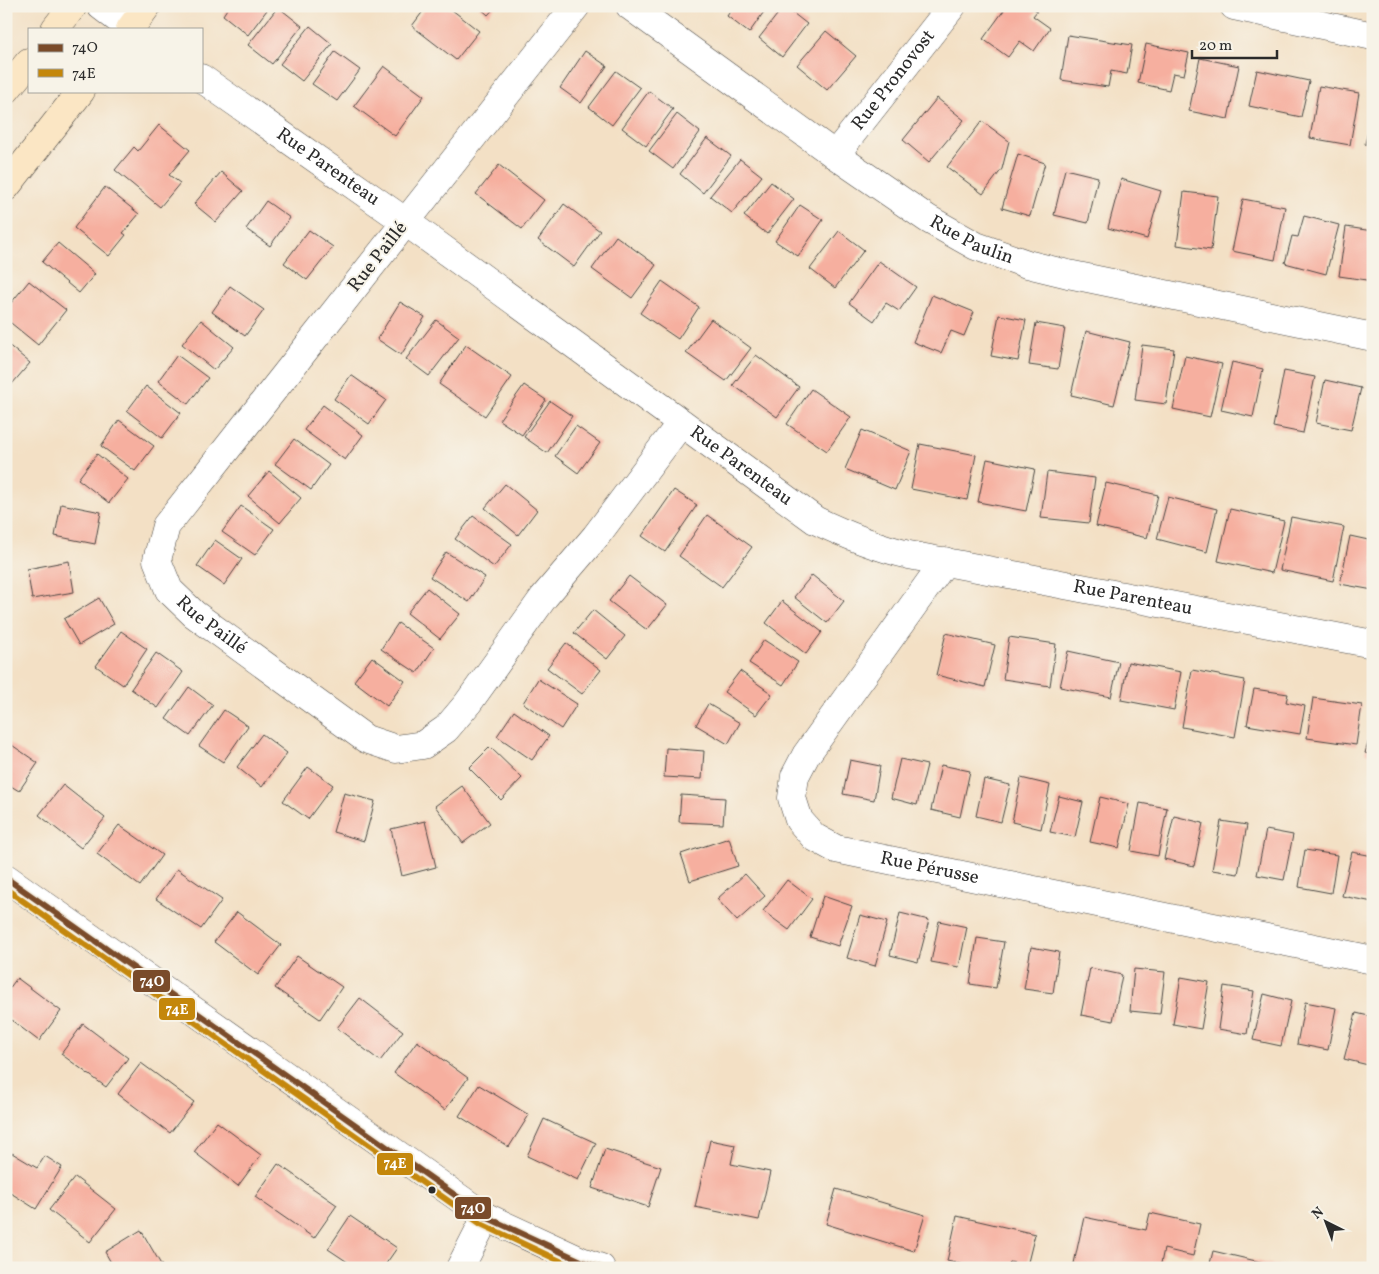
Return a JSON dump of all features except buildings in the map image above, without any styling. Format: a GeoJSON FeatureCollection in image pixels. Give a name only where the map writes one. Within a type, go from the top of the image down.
{"type":"FeatureCollection","features":[{"type":"Feature","properties":{"kind":"main road"},"geometry":{"type":"LineString","coordinates":[[57,28],[73,6]]}},
{"type":"Feature","properties":{"kind":"main road"},"geometry":{"type":"LineString","coordinates":[[131,28],[147,6]]}},
{"type":"Feature","properties":{"kind":"main road"},"geometry":{"type":"LineString","coordinates":[[6,90],[28,63]]}},
{"type":"Feature","properties":{"kind":"main road"},"geometry":{"type":"LineString","coordinates":[[6,187],[80,92]]}},
{"type":"Feature","properties":{"kind":"street"},"geometry":{"type":"LineString","coordinates":[[101,6],[129,28]]}},
{"type":"Feature","properties":{"kind":"street","name":"Rue Paillé"},"geometry":{"type":"LineString","coordinates":[[576,6],[166,526],[157,560],[169,590],[194,614],[366,739],[396,749],[423,746],[446,729],[468,703],[544,597],[596,536],[681,423]]}},
{"type":"Feature","properties":{"kind":"street","name":"Rue Paulin"},"geometry":{"type":"LineString","coordinates":[[630,6],[928,220],[976,246],[1027,264],[1068,274],[1373,337]]}},
{"type":"Feature","properties":{"kind":"street","name":"Rue Pronovost"},"geometry":{"type":"LineString","coordinates":[[835,155],[952,6]]}},
{"type":"Feature","properties":{"kind":"street"},"geometry":{"type":"LineString","coordinates":[[1234,6],[1373,36]]}},
{"type":"Feature","properties":{"kind":"street","name":"Rue Parenteau"},"geometry":{"type":"LineString","coordinates":[[202,79],[406,222],[815,520],[844,534],[879,548],[909,555],[1373,644]]}},
{"type":"Feature","properties":{"kind":"street","name":"Rue Pérusse"},"geometry":{"type":"LineString","coordinates":[[945,561],[806,755],[795,776],[792,798],[800,820],[814,837],[836,849],[1373,960]]}},
{"type":"Feature","properties":{"kind":"street"},"geometry":{"type":"LineString","coordinates":[[6,878],[486,1217],[581,1261],[601,1268]]}},
{"type":"Feature","properties":{"kind":"street"},"geometry":{"type":"LineString","coordinates":[[460,1268],[486,1217]]}},
{"type":"Feature","properties":{"kind":"transit line","name":"74O"},"geometry":{"type":"LineString","coordinates":[[6,878],[486,1217],[600,1268]]}},
{"type":"Feature","properties":{"kind":"transit line","name":"74E"},"geometry":{"type":"LineString","coordinates":[[6,889],[481,1224],[575,1268]]}}]}
